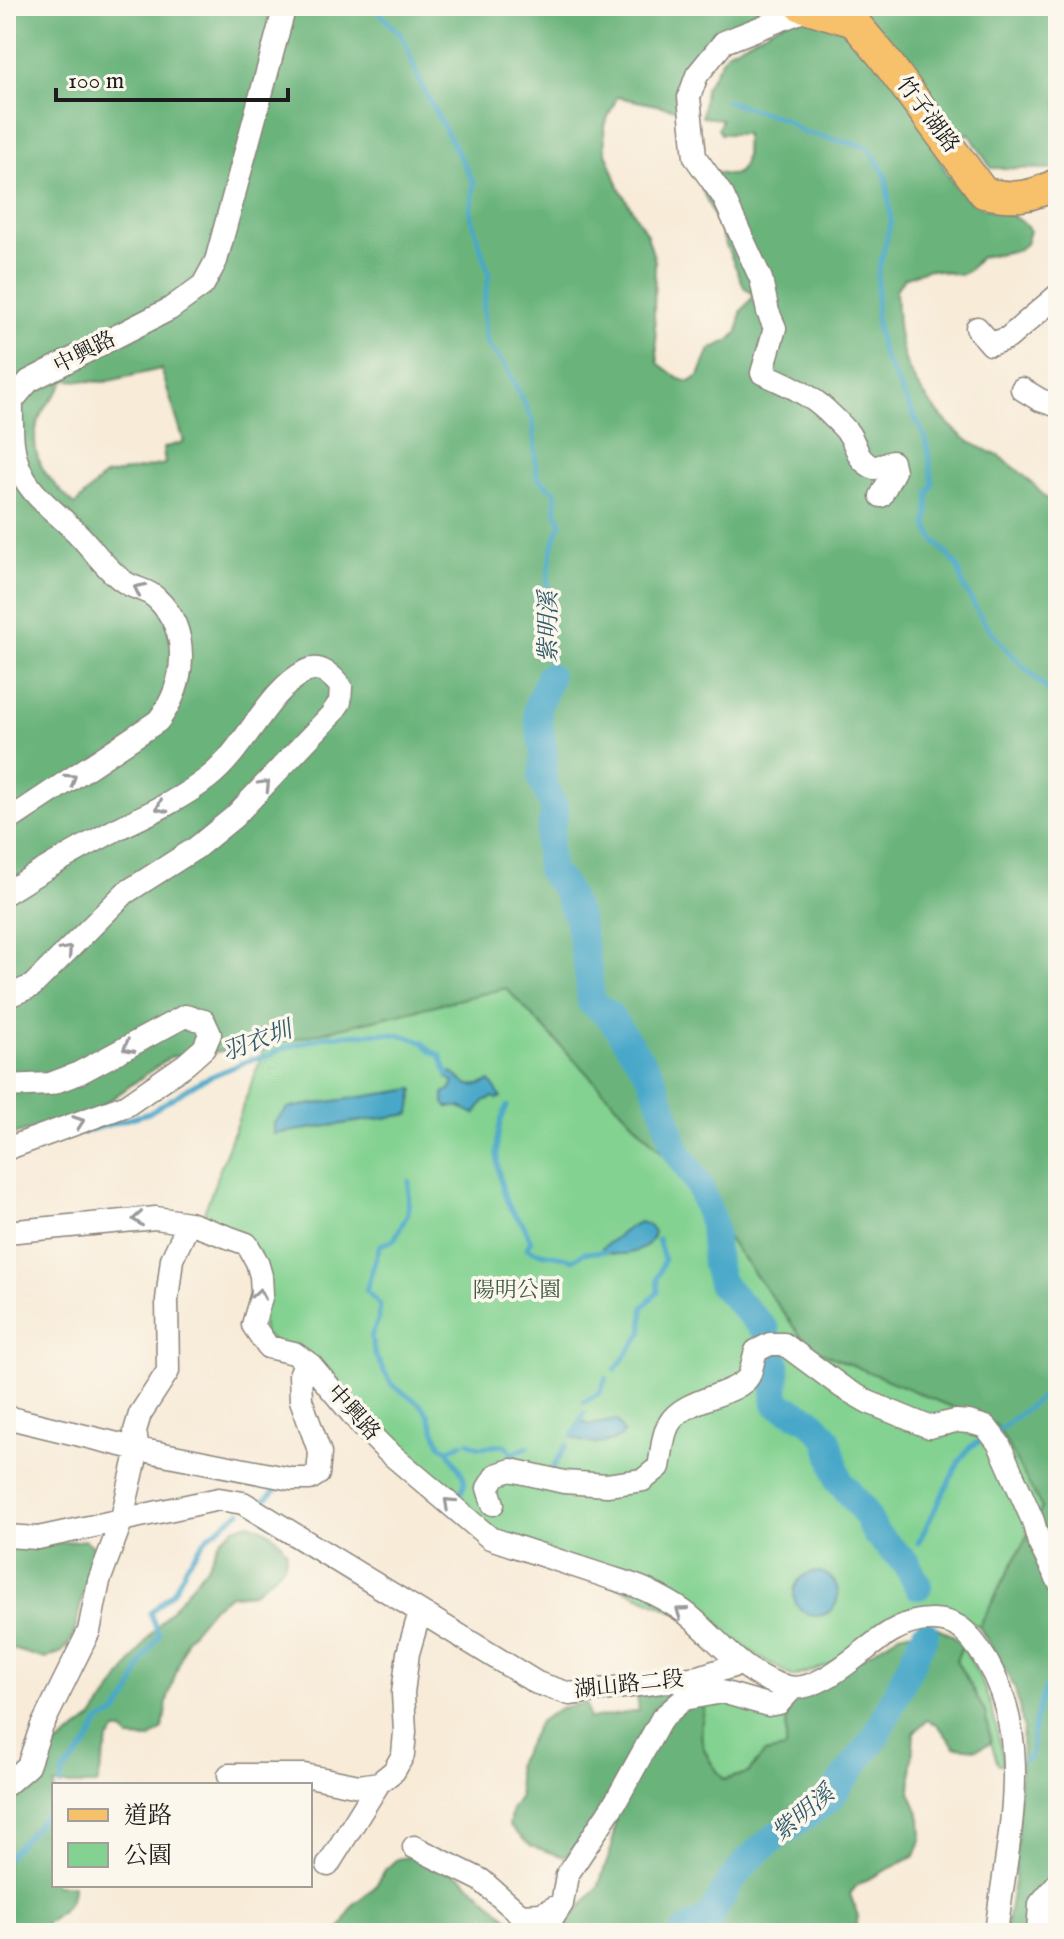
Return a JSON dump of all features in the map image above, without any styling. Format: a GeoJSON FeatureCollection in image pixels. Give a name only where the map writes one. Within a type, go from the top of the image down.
{"type":"FeatureCollection","features":[{"type":"Feature","properties":{"kind":"main road","name":"竹子湖路"},"geometry":{"type":"LineString","coordinates":[[804,7],[854,22],[984,193],[1012,198],[1040,193],[1058,183]]}},
{"type":"Feature","properties":{"kind":"street","name":"中興路"},"geometry":{"type":"LineString","coordinates":[[6,822],[158,721],[171,704],[182,668],[178,630],[157,598],[123,581],[36,494],[23,475],[12,443],[12,401],[29,381],[170,309],[203,285],[216,261],[285,6]]}},
{"type":"Feature","properties":{"kind":"street"},"geometry":{"type":"LineString","coordinates":[[804,7],[724,42],[697,75],[689,97],[695,157],[723,196],[761,279],[775,328],[762,373],[802,391],[826,410],[850,436],[863,463],[874,468],[892,462],[894,471],[881,496]]}},
{"type":"Feature","properties":{"kind":"street"},"geometry":{"type":"LineString","coordinates":[[977,328],[991,344],[1008,338],[1058,295]]}},
{"type":"Feature","properties":{"kind":"street"},"geometry":{"type":"LineString","coordinates":[[1022,389],[1058,406]]}},
{"type":"Feature","properties":{"kind":"street"},"geometry":{"type":"LineString","coordinates":[[6,893],[56,861],[187,794],[211,776],[249,734],[283,686],[309,669],[333,676],[341,687],[340,702],[331,715],[234,817],[196,848],[125,893],[32,986],[6,997]]}},
{"type":"Feature","properties":{"kind":"street"},"geometry":{"type":"LineString","coordinates":[[6,1086],[50,1084],[79,1073],[185,1016],[204,1021],[210,1034],[204,1048],[186,1064],[127,1105],[6,1149]]}},
{"type":"Feature","properties":{"kind":"street","name":"中興路"},"geometry":{"type":"LineString","coordinates":[[6,1232],[156,1218],[189,1223],[247,1244],[261,1276],[262,1294],[253,1325],[259,1336],[268,1347],[294,1353],[306,1361],[386,1450],[490,1538],[649,1591],[686,1613],[739,1664]]}},
{"type":"Feature","properties":{"kind":"street"},"geometry":{"type":"LineString","coordinates":[[6,1785],[28,1766],[41,1728],[89,1631],[99,1581],[121,1522],[138,1449],[135,1431],[140,1414],[168,1371],[167,1300],[172,1259],[189,1223]]}},
{"type":"Feature","properties":{"kind":"street"},"geometry":{"type":"LineString","coordinates":[[493,1504],[488,1488],[496,1475],[511,1470],[564,1482],[607,1485],[643,1480],[659,1467],[668,1426],[674,1418],[685,1409],[740,1386],[748,1377],[756,1351],[770,1344],[784,1344],[842,1387],[868,1402],[929,1427],[956,1421],[969,1422],[993,1436],[1058,1580]]}},
{"type":"Feature","properties":{"kind":"street"},"geometry":{"type":"LineString","coordinates":[[6,1417],[138,1449],[291,1479],[310,1479],[318,1474],[320,1453],[301,1400],[300,1375],[306,1361]]}},
{"type":"Feature","properties":{"kind":"street","name":"湖山路二段"},"geometry":{"type":"LineString","coordinates":[[6,1536],[38,1538],[219,1499],[243,1503],[537,1683],[570,1694],[699,1677],[739,1664]]}},
{"type":"Feature","properties":{"kind":"street"},"geometry":{"type":"LineString","coordinates":[[328,1865],[379,1783],[394,1771],[403,1755],[403,1693],[408,1653],[420,1612]]}},
{"type":"Feature","properties":{"kind":"street"},"geometry":{"type":"LineString","coordinates":[[739,1664],[773,1683],[793,1688],[814,1683],[850,1663],[894,1629],[925,1620],[946,1621],[962,1627],[992,1667],[1009,1716],[1016,1767],[996,1933]]}},
{"type":"Feature","properties":{"kind":"street"},"geometry":{"type":"LineString","coordinates":[[543,1933],[562,1904],[567,1875],[616,1801],[662,1718],[684,1699],[722,1692],[768,1705],[779,1703],[793,1688]]}},
{"type":"Feature","properties":{"kind":"street"},"geometry":{"type":"LineString","coordinates":[[229,1775],[304,1775],[359,1786],[379,1783]]}},
{"type":"Feature","properties":{"kind":"street"},"geometry":{"type":"LineString","coordinates":[[414,1847],[481,1880],[521,1915],[541,1914],[562,1904]]}},
{"type":"Feature","properties":{"kind":"street"},"geometry":{"type":"LineString","coordinates":[[1038,1933],[1040,1904],[1058,1883]]}},
{"type":"Feature","properties":{"kind":"green space"},"geometry":{"type":"Polygon","coordinates":[[[6,6],[760,6],[772,11],[711,46],[692,61],[676,109],[617,97],[604,126],[605,150],[620,189],[647,235],[655,261],[654,316],[658,363],[679,379],[690,382],[699,376],[710,349],[729,341],[738,332],[741,312],[754,295],[744,287],[700,184],[715,172],[734,174],[743,166],[745,159],[745,134],[721,134],[718,129],[722,119],[702,117],[705,88],[727,52],[813,6],[1058,6],[1058,169],[991,168],[969,133],[938,151],[951,180],[967,199],[981,207],[1010,215],[1024,224],[1030,231],[1026,244],[1018,250],[980,257],[960,275],[929,269],[904,278],[896,290],[903,355],[924,395],[958,433],[1016,469],[1058,511],[1058,1933],[1005,1933],[1014,1882],[1023,1726],[1015,1688],[979,1627],[1042,1508],[997,1426],[809,1347],[671,1162],[506,988],[265,1046],[170,1057],[92,1113],[6,1137],[6,6]],[[161,369],[104,382],[65,380],[42,412],[35,444],[37,456],[48,477],[75,505],[104,476],[165,464],[163,448],[184,442],[161,369]]]}},
{"type":"Feature","properties":{"kind":"green space","name":"陽明公園"},"geometry":{"type":"Polygon","coordinates":[[[506,988],[671,1162],[809,1347],[997,1425],[1042,1508],[979,1627],[955,1615],[918,1608],[889,1621],[834,1662],[793,1677],[714,1630],[488,1527],[263,1333],[259,1252],[201,1221],[265,1046],[506,988]]]}},
{"type":"Feature","properties":{"kind":"green space"},"geometry":{"type":"Polygon","coordinates":[[[249,1523],[271,1533],[287,1552],[284,1566],[253,1593],[231,1595],[213,1607],[187,1638],[167,1701],[163,1729],[149,1739],[129,1738],[123,1731],[116,1731],[108,1741],[98,1783],[52,1783],[52,1887],[73,1887],[73,1892],[65,1908],[45,1924],[44,1933],[6,1933],[6,1801],[33,1784],[55,1747],[93,1718],[151,1634],[206,1568],[221,1539],[235,1528],[249,1523]]]}},
{"type":"Feature","properties":{"kind":"green space"},"geometry":{"type":"Polygon","coordinates":[[[85,1540],[94,1547],[73,1638],[62,1652],[45,1659],[6,1647],[6,1545],[85,1540]]]}},
{"type":"Feature","properties":{"kind":"green space"},"geometry":{"type":"Polygon","coordinates":[[[934,1626],[954,1636],[962,1646],[956,1660],[985,1712],[991,1743],[977,1749],[955,1747],[937,1724],[927,1720],[914,1732],[910,1792],[921,1818],[922,1838],[915,1856],[858,1884],[850,1894],[858,1916],[855,1933],[338,1933],[354,1904],[375,1887],[385,1870],[397,1859],[413,1856],[462,1877],[514,1923],[528,1929],[555,1928],[572,1917],[598,1887],[612,1847],[615,1819],[564,1857],[531,1846],[509,1826],[512,1808],[520,1796],[516,1766],[539,1722],[560,1708],[586,1703],[589,1719],[639,1711],[637,1695],[706,1699],[702,1742],[709,1759],[724,1780],[748,1773],[765,1753],[786,1749],[787,1705],[900,1634],[934,1626]]]}},
{"type":"Feature","properties":{"kind":"green space"},"geometry":{"type":"Polygon","coordinates":[[[962,1646],[990,1702],[1003,1764],[998,1764],[985,1712],[956,1660],[962,1646]]]}},
{"type":"Feature","properties":{"kind":"green space"},"geometry":{"type":"Polygon","coordinates":[[[706,1699],[787,1705],[786,1749],[765,1753],[748,1773],[724,1780],[709,1759],[702,1742],[706,1699]]]}},
{"type":"Feature","properties":{"kind":"water"},"geometry":{"type":"Polygon","coordinates":[[[452,1072],[469,1085],[490,1081],[501,1097],[484,1101],[475,1114],[460,1107],[447,1107],[444,1093],[450,1090],[454,1082],[447,1077],[452,1072]]]}},
{"type":"Feature","properties":{"kind":"water"},"geometry":{"type":"Polygon","coordinates":[[[414,1089],[410,1114],[274,1134],[274,1123],[288,1108],[414,1089]]]}},
{"type":"Feature","properties":{"kind":"water"},"geometry":{"type":"Polygon","coordinates":[[[640,1222],[654,1232],[647,1245],[626,1254],[604,1252],[602,1248],[640,1222]]]}},
{"type":"Feature","properties":{"kind":"water"},"geometry":{"type":"Polygon","coordinates":[[[616,1420],[624,1433],[612,1441],[592,1443],[572,1437],[582,1421],[590,1425],[616,1420]]]}},
{"type":"Feature","properties":{"kind":"water"},"geometry":{"type":"Polygon","coordinates":[[[816,1572],[831,1579],[838,1594],[831,1609],[816,1616],[801,1609],[794,1594],[801,1579],[816,1572]]]}},
{"type":"Feature","properties":{"kind":"waterway","name":"紫明溪"},"geometry":{"type":"LineString","coordinates":[[374,6],[404,39],[420,83],[474,183],[470,213],[489,274],[483,310],[486,342],[506,367],[533,421],[537,477],[555,492],[556,510],[561,523],[554,541],[548,579],[549,677]]}},
{"type":"Feature","properties":{"kind":"waterway"},"geometry":{"type":"LineString","coordinates":[[726,101],[784,119],[802,132],[864,146],[870,150],[886,176],[891,221],[878,273],[876,318],[882,353],[926,439],[933,484],[929,492],[927,525],[933,538],[958,567],[963,585],[983,621],[1007,650],[1058,700]]}},
{"type":"Feature","properties":{"kind":"waterway","name":"紫明溪"},"geometry":{"type":"LineString","coordinates":[[549,677],[537,709],[544,756],[542,780],[555,810],[548,843],[550,871],[564,887],[578,918],[591,1002],[608,1014],[651,1076],[674,1147],[699,1185],[713,1224],[716,1265],[721,1283],[766,1331]]}},
{"type":"Feature","properties":{"kind":"waterway","name":"羽衣圳"},"geometry":{"type":"LineString","coordinates":[[77,1134],[149,1113],[200,1081],[252,1059],[270,1056],[278,1050],[327,1036],[384,1033],[406,1036],[422,1042],[440,1055],[448,1075],[453,1077]]}},
{"type":"Feature","properties":{"kind":"waterway"},"geometry":{"type":"LineString","coordinates":[[507,1106],[497,1142],[498,1167],[508,1204],[531,1241],[527,1248],[573,1260],[584,1253],[607,1251]]}},
{"type":"Feature","properties":{"kind":"waterway"},"geometry":{"type":"LineString","coordinates":[[409,1181],[408,1213],[394,1240],[380,1245],[366,1291],[380,1305],[371,1337],[375,1355],[392,1385],[420,1404],[428,1414],[441,1446],[448,1450],[463,1476],[465,1483],[460,1495]]}},
{"type":"Feature","properties":{"kind":"waterway"},"geometry":{"type":"LineString","coordinates":[[615,1370],[642,1333],[643,1307],[658,1292],[657,1279],[664,1260],[658,1239]]}},
{"type":"Feature","properties":{"kind":"waterway","name":"紫明溪"},"geometry":{"type":"LineString","coordinates":[[775,1357],[776,1403],[810,1420],[827,1438],[839,1481],[863,1509],[876,1534],[906,1563],[918,1586]]}},
{"type":"Feature","properties":{"kind":"waterway"},"geometry":{"type":"LineString","coordinates":[[584,1402],[600,1393],[606,1378]]}},
{"type":"Feature","properties":{"kind":"waterway"},"geometry":{"type":"LineString","coordinates":[[998,1431],[1058,1387]]}},
{"type":"Feature","properties":{"kind":"waterway"},"geometry":{"type":"LineString","coordinates":[[572,1437],[584,1413]]}},
{"type":"Feature","properties":{"kind":"waterway"},"geometry":{"type":"LineString","coordinates":[[918,1543],[959,1462],[970,1447],[986,1438]]}},
{"type":"Feature","properties":{"kind":"waterway"},"geometry":{"type":"LineString","coordinates":[[468,1442],[479,1447],[505,1445],[520,1463]]}},
{"type":"Feature","properties":{"kind":"waterway"},"geometry":{"type":"LineString","coordinates":[[448,1450],[462,1443]]}},
{"type":"Feature","properties":{"kind":"waterway"},"geometry":{"type":"LineString","coordinates":[[551,1472],[566,1445]]}},
{"type":"Feature","properties":{"kind":"waterway"},"geometry":{"type":"LineString","coordinates":[[512,1454],[527,1447]]}},
{"type":"Feature","properties":{"kind":"waterway"},"geometry":{"type":"LineString","coordinates":[[263,1501],[282,1485]]}},
{"type":"Feature","properties":{"kind":"waterway"},"geometry":{"type":"LineString","coordinates":[[60,1783],[63,1773],[88,1744],[98,1723],[116,1714],[130,1694],[143,1660],[159,1635],[150,1613],[174,1591],[187,1565],[207,1537],[240,1512]]}},
{"type":"Feature","properties":{"kind":"waterway","name":"紫明溪"},"geometry":{"type":"LineString","coordinates":[[906,1563],[908,1559]]}},
{"type":"Feature","properties":{"kind":"waterway","name":"紫明溪"},"geometry":{"type":"LineString","coordinates":[[684,1933],[711,1916],[729,1884],[749,1859],[829,1799],[876,1736],[925,1634]]}},
{"type":"Feature","properties":{"kind":"waterway"},"geometry":{"type":"LineString","coordinates":[[1023,1760],[1031,1757],[1038,1708],[1058,1662]]}},
{"type":"Feature","properties":{"kind":"waterway"},"geometry":{"type":"LineString","coordinates":[[6,1859],[52,1808]]}}]}
